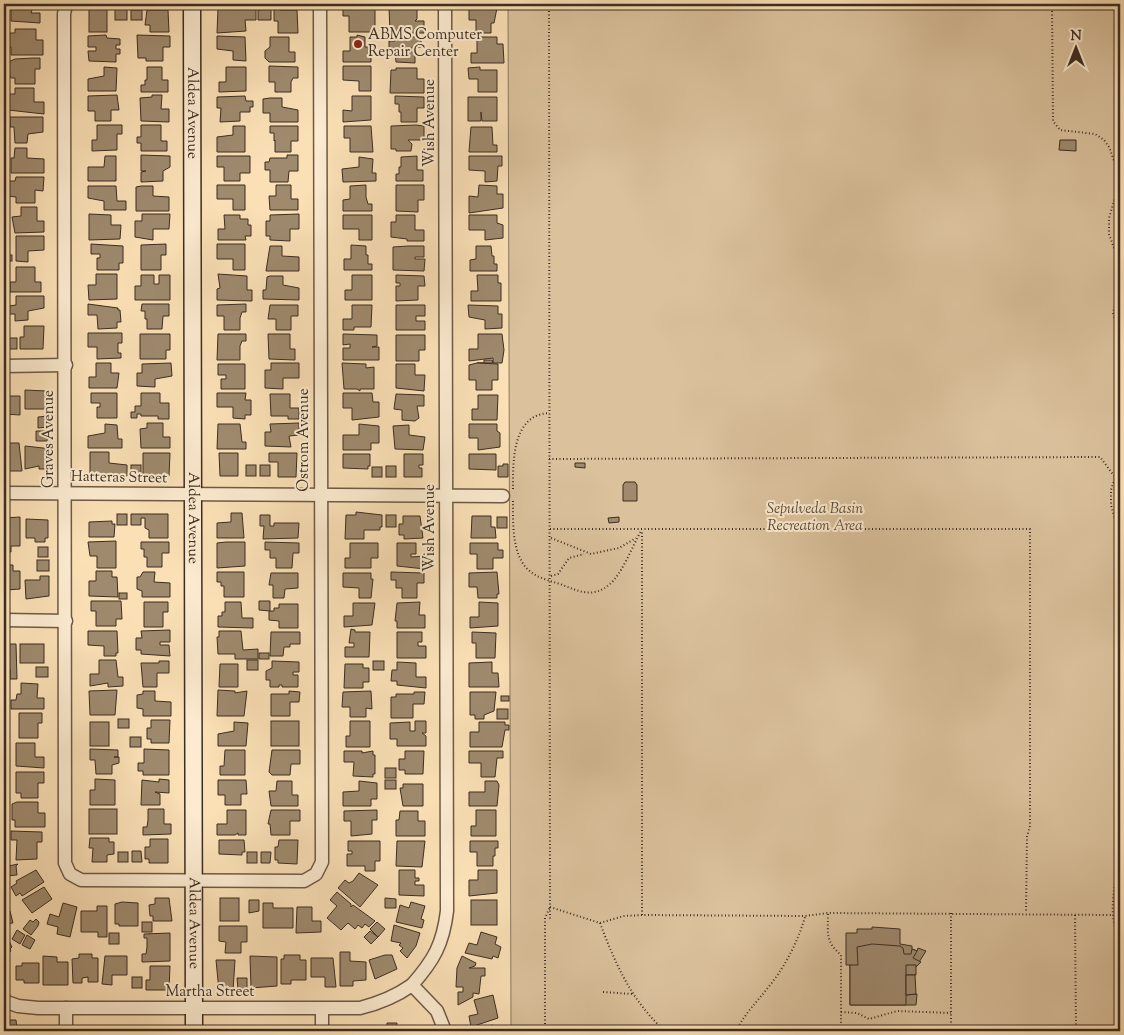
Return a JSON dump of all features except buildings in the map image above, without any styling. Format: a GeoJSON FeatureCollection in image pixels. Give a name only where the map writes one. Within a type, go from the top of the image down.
{"type":"FeatureCollection","features":[{"type":"Feature","properties":{"kind":"street","name":"Graves Avenue"},"geometry":{"type":"LineString","coordinates":[[66,4],[64,14],[66,864],[70,874],[81,880],[194,880]]}},
{"type":"Feature","properties":{"kind":"street","name":"Aldea Avenue"},"geometry":{"type":"LineString","coordinates":[[192,4],[194,1031]]}},
{"type":"Feature","properties":{"kind":"street","name":"Ostrom Avenue"},"geometry":{"type":"LineString","coordinates":[[194,880],[304,881],[316,874],[322,862],[320,4]]}},
{"type":"Feature","properties":{"kind":"street","name":"Wish Avenue"},"geometry":{"type":"LineString","coordinates":[[412,985],[437,953],[444,931],[447,911],[446,4]]}},
{"type":"Feature","properties":{"kind":"street"},"geometry":{"type":"LineString","coordinates":[[4,366],[66,365]]}},
{"type":"Feature","properties":{"kind":"street","name":"Hatteras Street"},"geometry":{"type":"LineString","coordinates":[[4,493],[503,496]]}},
{"type":"Feature","properties":{"kind":"street"},"geometry":{"type":"LineString","coordinates":[[4,620],[66,621]]}},
{"type":"Feature","properties":{"kind":"street"},"geometry":{"type":"LineString","coordinates":[[412,985],[437,1011],[445,1031]]}},
{"type":"Feature","properties":{"kind":"street","name":"Martha Street"},"geometry":{"type":"LineString","coordinates":[[4,1001],[18,1006],[66,1008],[360,1008],[398,996],[412,985]]}},
{"type":"Feature","properties":{"kind":"street"},"geometry":{"type":"LineString","coordinates":[[66,1008],[66,1031]]}},
{"type":"Feature","properties":{"kind":"street"},"geometry":{"type":"LineString","coordinates":[[322,1009],[322,1031]]}},
{"type":"Feature","properties":{"kind":"path"},"geometry":{"type":"LineString","coordinates":[[549,4],[550,920]]}},
{"type":"Feature","properties":{"kind":"path"},"geometry":{"type":"LineString","coordinates":[[1052,4],[1053,121],[1060,130],[1089,132],[1100,136],[1109,147],[1117,168],[1118,184],[1109,218],[1109,234],[1120,265]]}},
{"type":"Feature","properties":{"kind":"path"},"geometry":{"type":"LineString","coordinates":[[1120,286],[1113,313],[1120,340]]}},
{"type":"Feature","properties":{"kind":"path"},"geometry":{"type":"LineString","coordinates":[[549,413],[534,416],[520,434],[514,458],[513,525],[521,560],[540,579],[550,581],[576,592],[600,591],[611,584],[642,529]]}},
{"type":"Feature","properties":{"kind":"path"},"geometry":{"type":"LineString","coordinates":[[549,458],[1100,457],[1115,478]]}},
{"type":"Feature","properties":{"kind":"path"},"geometry":{"type":"LineString","coordinates":[[1120,462],[1111,490],[1111,505],[1116,524],[1116,874],[1112,895],[1112,915],[1120,941]]}},
{"type":"Feature","properties":{"kind":"path"},"geometry":{"type":"LineString","coordinates":[[550,528],[1030,529],[1030,826],[1027,837],[1026,913]]}},
{"type":"Feature","properties":{"kind":"path"},"geometry":{"type":"LineString","coordinates":[[642,529],[642,915]]}},
{"type":"Feature","properties":{"kind":"path"},"geometry":{"type":"LineString","coordinates":[[550,576],[558,574],[569,558],[619,548],[638,537]]}},
{"type":"Feature","properties":{"kind":"path"},"geometry":{"type":"LineString","coordinates":[[550,538],[554,538],[586,554]]}},
{"type":"Feature","properties":{"kind":"path"},"geometry":{"type":"LineString","coordinates":[[550,908],[600,923],[624,916],[642,915],[805,916],[828,913],[1112,915]]}},
{"type":"Feature","properties":{"kind":"path"},"geometry":{"type":"LineString","coordinates":[[545,1031],[545,918],[550,908]]}},
{"type":"Feature","properties":{"kind":"path"},"geometry":{"type":"LineString","coordinates":[[828,913],[828,938],[831,947],[841,955],[841,1031]]}},
{"type":"Feature","properties":{"kind":"path"},"geometry":{"type":"LineString","coordinates":[[951,913],[951,1031]]}},
{"type":"Feature","properties":{"kind":"path"},"geometry":{"type":"LineString","coordinates":[[1075,915],[1076,1031]]}},
{"type":"Feature","properties":{"kind":"path"},"geometry":{"type":"LineString","coordinates":[[736,1031],[750,1008],[771,985],[785,964],[800,933],[805,916]]}},
{"type":"Feature","properties":{"kind":"path"},"geometry":{"type":"LineString","coordinates":[[600,923],[622,976],[632,994],[666,1031]]}},
{"type":"Feature","properties":{"kind":"path"},"geometry":{"type":"LineString","coordinates":[[603,992],[632,994]]}},
{"type":"Feature","properties":{"kind":"path"},"geometry":{"type":"LineString","coordinates":[[841,1012],[856,1013],[869,1019],[897,1011],[951,1013]]}},
{"type":"Feature","properties":{"kind":"green space","name":"Sepulveda Basin Recreation Area"},"geometry":{"type":"Polygon","coordinates":[[[508,4],[1120,4],[1120,1031],[511,1031],[508,4]]]}},
{"type":"Feature","properties":{"kind":"place","name":"ABMS Computer Repair Center"},"geometry":{"type":"Point","coordinates":[358,44]}}]}
